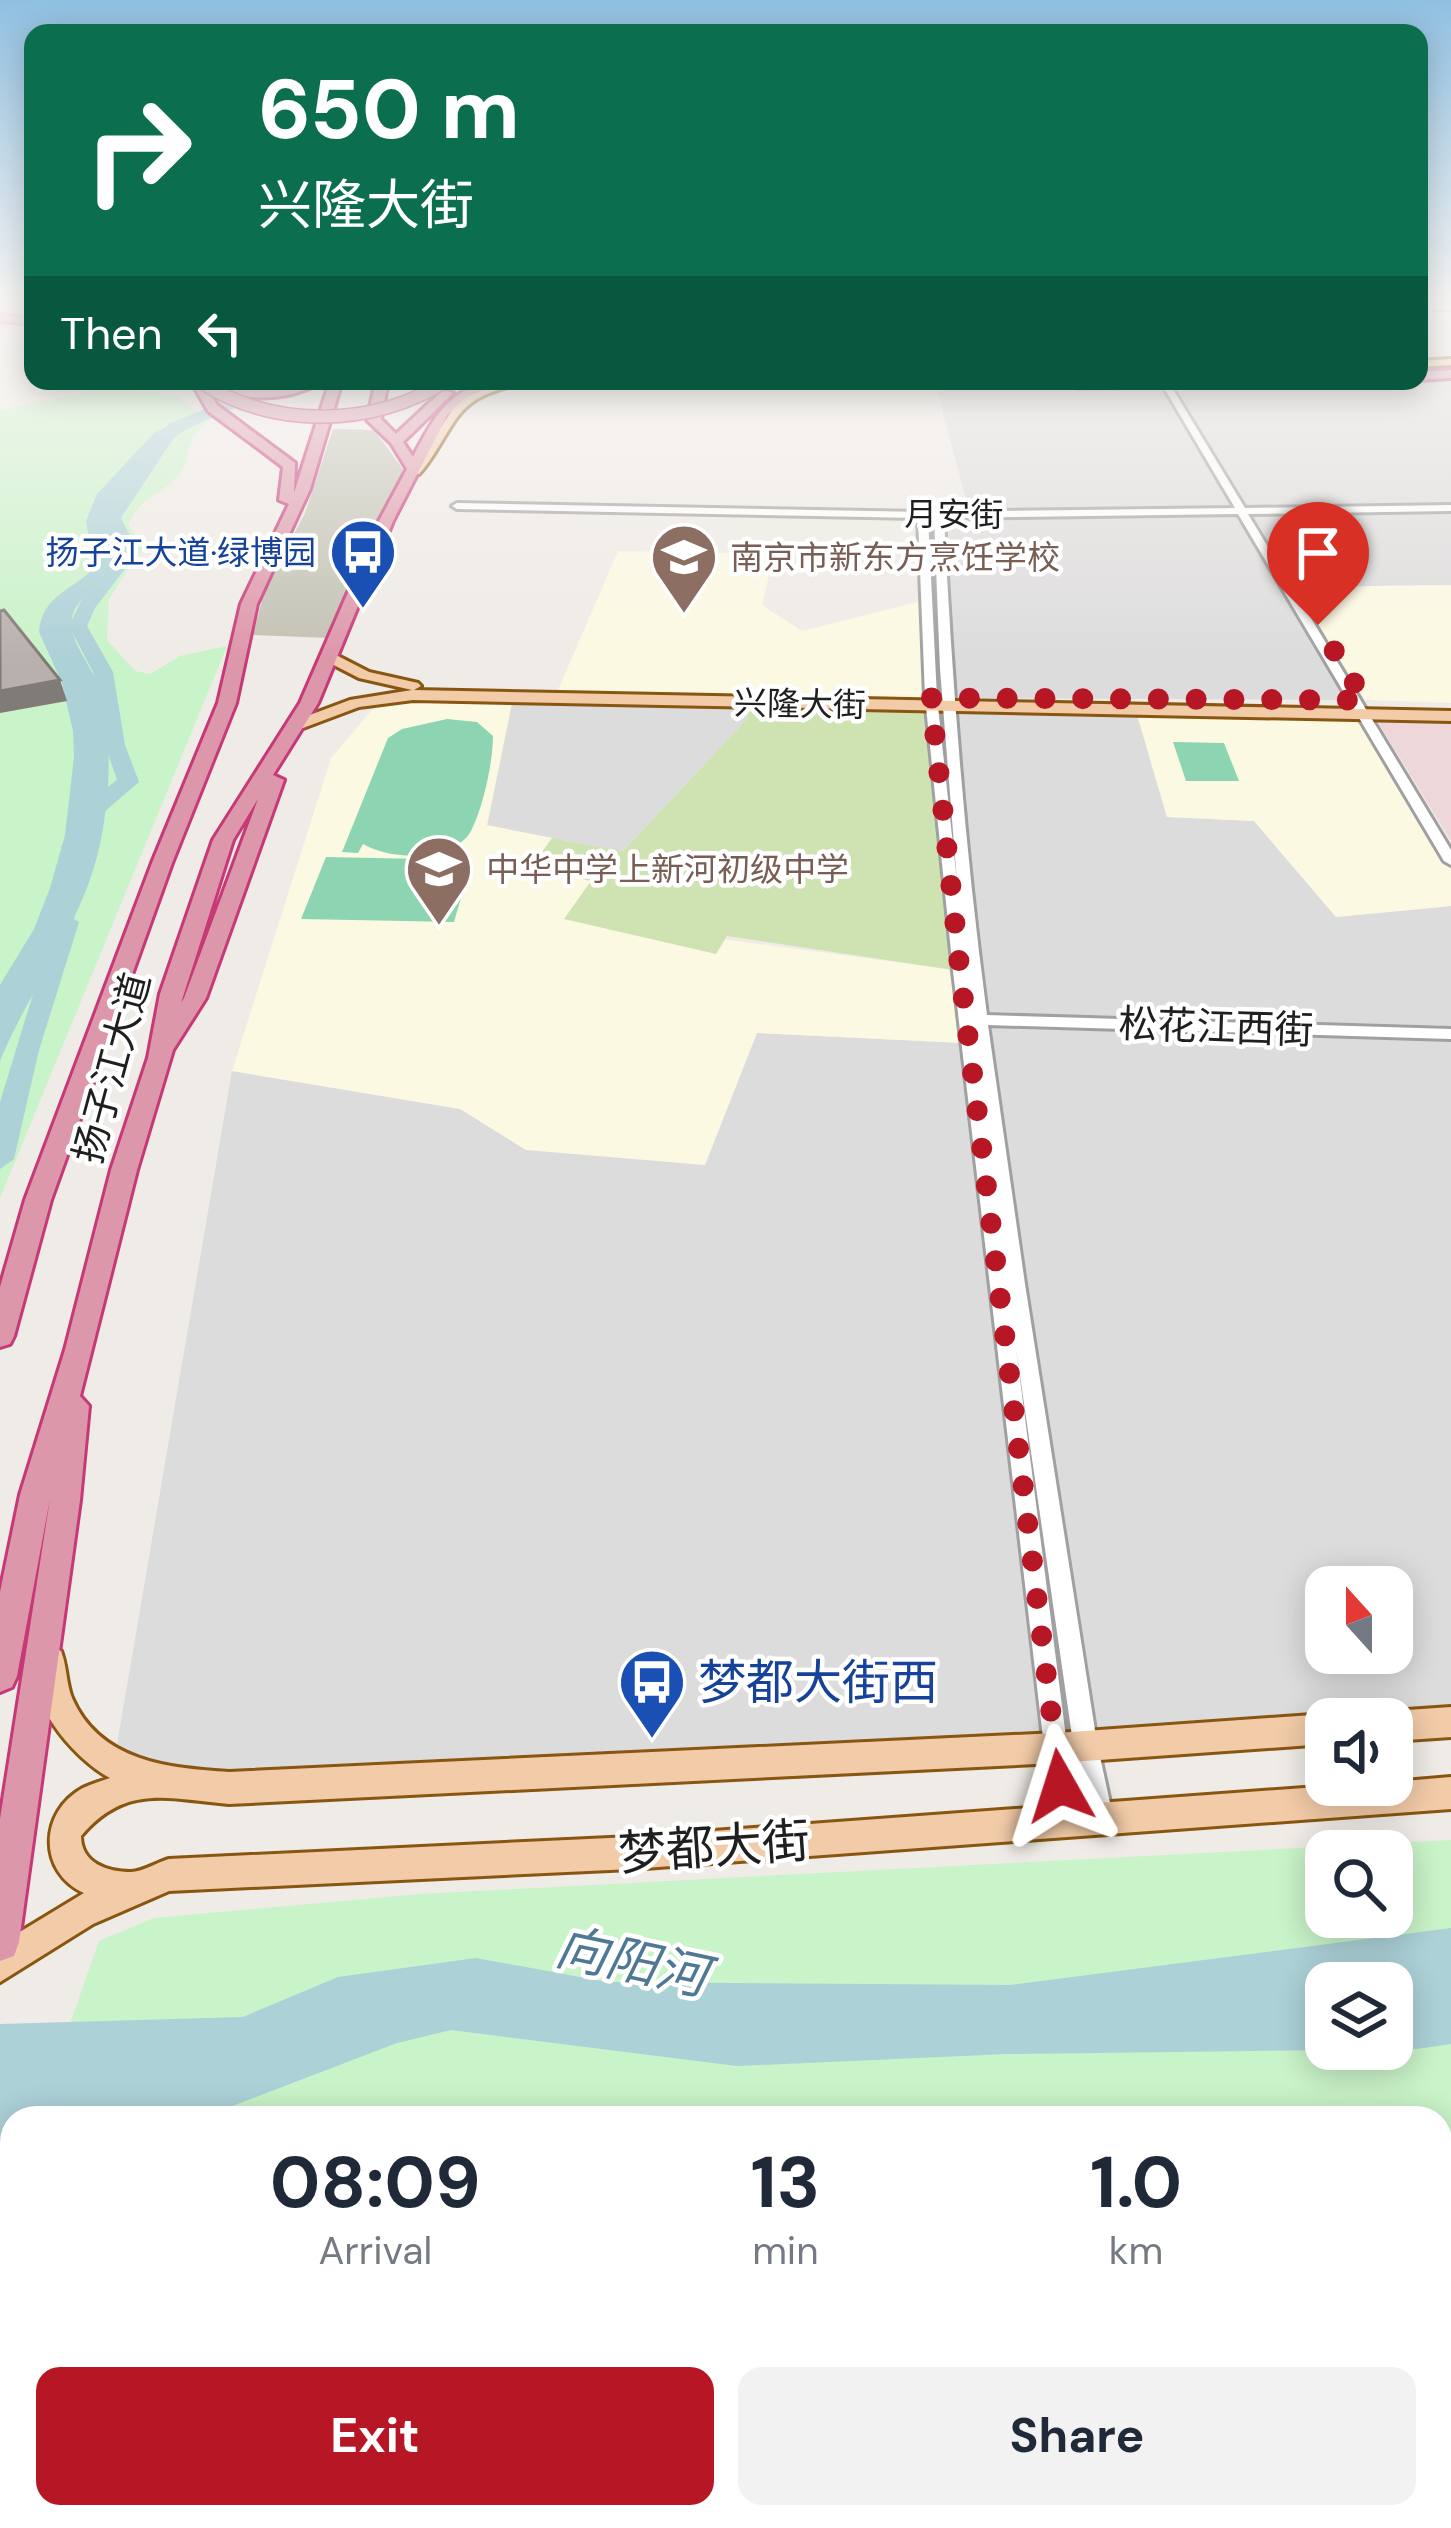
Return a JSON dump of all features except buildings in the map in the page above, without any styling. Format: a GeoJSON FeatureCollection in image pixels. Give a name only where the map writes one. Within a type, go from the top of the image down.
{"type":"FeatureCollection","features":[{"type":"Feature","properties":{"kind":"highway"},"geometry":{"type":"LineString","coordinates":[[237,424],[279,452],[290,466],[286,525]]}},
{"type":"Feature","properties":{"kind":"highway","name":"扬子江大道"},"geometry":{"type":"LineString","coordinates":[[0,1336],[38,1200],[162,863],[227,703],[249,604],[303,489],[323,424]]}},
{"type":"Feature","properties":{"kind":"highway"},"geometry":{"type":"LineString","coordinates":[[380,424],[400,435]]}},
{"type":"Feature","properties":{"kind":"highway"},"geometry":{"type":"LineString","coordinates":[[400,424],[416,471]]}},
{"type":"Feature","properties":{"kind":"highway"},"geometry":{"type":"LineString","coordinates":[[400,435],[412,424]]}},
{"type":"Feature","properties":{"kind":"highway","name":"扬子江大道"},"geometry":{"type":"LineString","coordinates":[[0,1676],[35,1495],[79,1350],[124,1170],[160,1058],[171,994],[224,840],[293,732],[331,658],[390,513],[437,424]]}},
{"type":"Feature","properties":{"kind":"highway"},"geometry":{"type":"LineString","coordinates":[[0,1942],[65,1500],[79,1350]]}},
{"type":"Feature","properties":{"kind":"main road"},"geometry":{"type":"LineString","coordinates":[[416,471],[431,457],[448,424]]}},
{"type":"Feature","properties":{"kind":"main road","name":"兴隆大街"},"geometry":{"type":"LineString","coordinates":[[331,658],[392,685],[940,703]]}},
{"type":"Feature","properties":{"kind":"main road"},"geometry":{"type":"LineString","coordinates":[[372,700],[351,698],[347,687],[365,682],[392,685]]}},
{"type":"Feature","properties":{"kind":"main road","name":"兴隆大街"},"geometry":{"type":"LineString","coordinates":[[293,732],[372,700],[413,695],[1363,707],[1451,702]]}},
{"type":"Feature","properties":{"kind":"main road","name":"兴隆大街"},"geometry":{"type":"LineString","coordinates":[[1363,707],[1451,716]]}},
{"type":"Feature","properties":{"kind":"main road","name":"梦都大街"},"geometry":{"type":"LineString","coordinates":[[52,1575],[50,1679],[59,1712],[95,1752],[150,1780],[229,1788],[1305,1730]]}},
{"type":"Feature","properties":{"kind":"main road"},"geometry":{"type":"LineString","coordinates":[[1413,1725],[1451,1722]]}},
{"type":"Feature","properties":{"kind":"main road"},"geometry":{"type":"LineString","coordinates":[[134,1887],[98,1884],[76,1875],[63,1845],[65,1831],[91,1801],[150,1780]]}},
{"type":"Feature","properties":{"kind":"main road","name":"梦都大街"},"geometry":{"type":"LineString","coordinates":[[0,1966],[58,1922],[169,1875],[631,1853],[1451,1792]]}},
{"type":"Feature","properties":{"kind":"street"},"geometry":{"type":"LineString","coordinates":[[1191,424],[1451,861]]}},
{"type":"Feature","properties":{"kind":"street","name":"月安街"},"geometry":{"type":"LineString","coordinates":[[457,506],[931,515],[1451,508]]}},
{"type":"Feature","properties":{"kind":"street"},"geometry":{"type":"LineString","coordinates":[[931,515],[962,994],[1071,1745],[1102,1821]]}},
{"type":"Feature","properties":{"kind":"street"},"geometry":{"type":"LineString","coordinates":[[940,703],[1071,1745],[1065,1823]]}},
{"type":"Feature","properties":{"kind":"street"},"geometry":{"type":"LineString","coordinates":[[1363,707],[1451,841]]}},
{"type":"Feature","properties":{"kind":"street","name":"松花江西街"},"geometry":{"type":"LineString","coordinates":[[980,1020],[1451,1034]]}},
{"type":"Feature","properties":{"kind":"shaded area"},"geometry":{"type":"Polygon","coordinates":[[[946,424],[1189,424],[1353,700],[948,698],[939,515],[970,514],[946,424]]]}},
{"type":"Feature","properties":{"kind":"shaded area"},"geometry":{"type":"Polygon","coordinates":[[[1198,424],[1451,424],[1451,585],[1295,587],[1198,424]]]}},
{"type":"Feature","properties":{"kind":"shaded area"},"geometry":{"type":"Polygon","coordinates":[[[333,429],[374,430],[405,472],[329,638],[253,635],[265,589],[305,513],[333,429]]]}},
{"type":"Feature","properties":{"kind":"shaded area","name":"南京市新东方烹饪学校"},"geometry":{"type":"Polygon","coordinates":[[[618,551],[774,554],[762,605],[802,631],[925,600],[942,601],[948,698],[558,690],[618,551]]]}},
{"type":"Feature","properties":{"kind":"shaded area"},"geometry":{"type":"Polygon","coordinates":[[[1451,585],[1451,703],[1365,700],[1295,587],[1451,585]]]}},
{"type":"Feature","properties":{"kind":"shaded area","name":"中华中学上新河初级中学"},"geometry":{"type":"Polygon","coordinates":[[[382,698],[513,698],[487,825],[552,838],[532,867],[591,881],[565,918],[976,973],[984,1044],[757,1033],[705,1165],[526,1150],[460,1109],[232,1071],[331,758],[382,698]]]}},
{"type":"Feature","properties":{"kind":"shaded area"},"geometry":{"type":"Polygon","coordinates":[[[513,698],[748,703],[748,718],[623,851],[487,826],[513,698]]]}},
{"type":"Feature","properties":{"kind":"shaded area"},"geometry":{"type":"Polygon","coordinates":[[[949,709],[1136,711],[1167,817],[1254,821],[1336,917],[1451,906],[1451,1026],[980,1012],[949,709]]]}},
{"type":"Feature","properties":{"kind":"shaded area"},"geometry":{"type":"Polygon","coordinates":[[[1136,711],[1362,714],[1451,868],[1451,906],[1336,917],[1254,821],[1167,817],[1136,711]]]}},
{"type":"Feature","properties":{"kind":"shaded area"},"geometry":{"type":"Polygon","coordinates":[[[1373,714],[1451,716],[1451,841],[1373,714]]]}},
{"type":"Feature","properties":{"kind":"shaded area"},"geometry":{"type":"Polygon","coordinates":[[[981,1020],[1451,1034],[1451,1722],[1413,1721],[1413,1698],[1305,1698],[1305,1720],[229,1788],[114,1762],[232,1071],[461,1109],[526,1150],[757,1033],[983,1044],[981,1020]]]}},
{"type":"Feature","properties":{"kind":"green space"},"geometry":{"type":"Polygon","coordinates":[[[0,424],[207,424],[193,438],[181,472],[145,502],[128,525],[143,547],[109,599],[107,640],[135,671],[150,674],[180,656],[227,646],[0,1198],[0,424]]]}},
{"type":"Feature","properties":{"kind":"green space"},"geometry":{"type":"Polygon","coordinates":[[[748,703],[932,708],[960,971],[727,936],[716,954],[564,919],[591,881],[531,867],[552,838],[623,851],[748,718],[748,703]]]}},
{"type":"Feature","properties":{"kind":"green space"},"geometry":{"type":"Polygon","coordinates":[[[447,719],[477,722],[493,736],[487,785],[471,831],[450,849],[420,856],[388,853],[363,844],[358,853],[342,852],[388,738],[402,729],[447,719]]]}},
{"type":"Feature","properties":{"kind":"green space"},"geometry":{"type":"Polygon","coordinates":[[[1173,742],[1224,743],[1239,781],[1186,781],[1173,742]]]}},
{"type":"Feature","properties":{"kind":"green space"},"geometry":{"type":"Polygon","coordinates":[[[326,857],[472,860],[454,922],[301,919],[326,857]]]}},
{"type":"Feature","properties":{"kind":"green space"},"geometry":{"type":"Polygon","coordinates":[[[1451,1840],[1451,2106],[41,2106],[99,1941],[154,1918],[421,1894],[1305,1848],[1305,1938],[1413,1938],[1413,1842],[1451,1840]]]}},
{"type":"Feature","properties":{"kind":"water"},"geometry":{"type":"Polygon","coordinates":[[[173,424],[198,424],[156,453],[137,474],[116,514],[122,569],[83,599],[72,620],[74,638],[101,698],[107,736],[107,795],[95,865],[72,923],[0,1061],[0,985],[34,929],[50,888],[65,835],[74,757],[62,683],[39,632],[41,620],[52,602],[94,568],[86,521],[97,494],[154,433],[173,424]]]}},
{"type":"Feature","properties":{"kind":"water"},"geometry":{"type":"Polygon","coordinates":[[[1451,1928],[1451,2044],[1413,2049],[1413,1962],[1305,1962],[1305,2050],[1007,2054],[737,2066],[451,2030],[397,2043],[232,2106],[0,2106],[0,2024],[243,2017],[338,1977],[476,1958],[607,1982],[1011,1985],[1374,1938],[1413,1938],[1413,1933],[1451,1928]]]}},
{"type":"Feature","properties":{"kind":"waterway"},"geometry":{"type":"LineString","coordinates":[[85,835],[94,809],[128,782],[115,745],[103,672],[78,626],[86,607],[130,552],[113,518],[173,427],[182,424]]}},
{"type":"Feature","properties":{"kind":"waterway"},"geometry":{"type":"LineString","coordinates":[[0,1159],[26,1050],[67,922]]}},
{"type":"Feature","properties":{"kind":"place","name":"扬子江大道·绿博园"},"geometry":{"type":"Point","coordinates":[363,611]}},
{"type":"Feature","properties":{"kind":"place","name":"南京市新东方烹饪学校"},"geometry":{"type":"Point","coordinates":[684,616]}},
{"type":"Feature","properties":{"kind":"place","name":"中华中学上新河初级中学"},"geometry":{"type":"Point","coordinates":[439,928]}},
{"type":"Feature","properties":{"kind":"place","name":"梦都大街西"},"geometry":{"type":"Point","coordinates":[652,1741]}},
{"type":"Feature","properties":{"kind":"route"},"geometry":{"type":"LineString","coordinates":[[1060,1786],[931,698],[1365,700],[1318,625]]}},
{"type":"Feature","properties":{"kind":"water label","name":"向阳河"},"geometry":{"type":"Point","coordinates":[632,1962]}}]}
